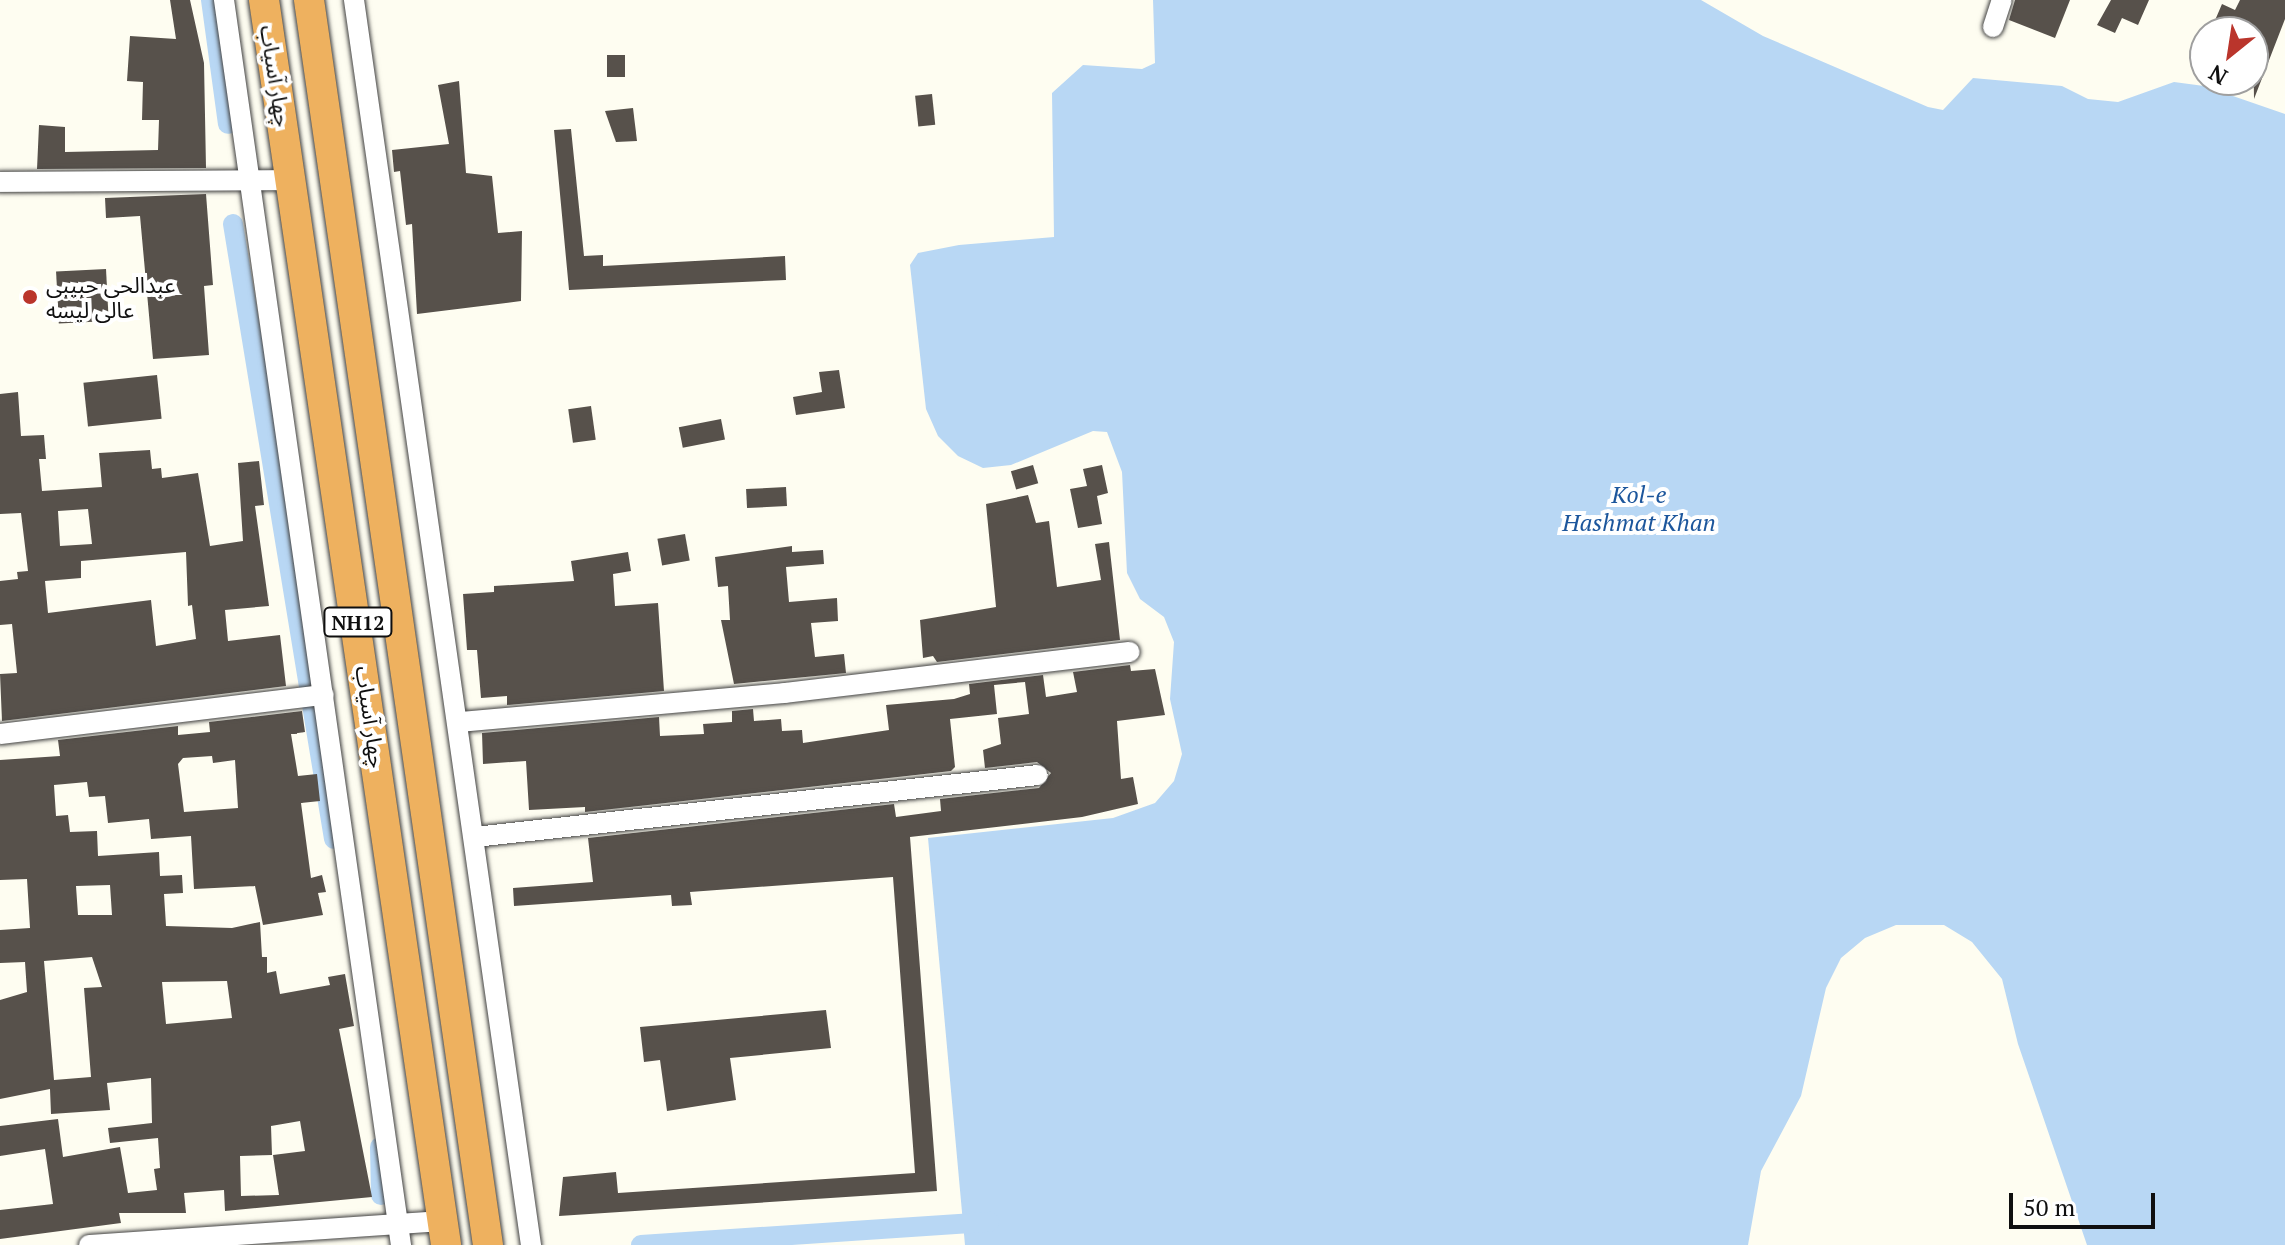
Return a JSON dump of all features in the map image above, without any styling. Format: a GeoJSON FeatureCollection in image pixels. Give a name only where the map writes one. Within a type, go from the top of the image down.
{"type":"FeatureCollection","features":[{"type":"Feature","properties":{"kind":"highway","name":"چهار آسیاب"},"geometry":{"type":"LineString","coordinates":[[264,0],[445,1233]]}},
{"type":"Feature","properties":{"kind":"highway","name":"چهار آسیاب"},"geometry":{"type":"LineString","coordinates":[[309,0],[488,1245]]}},
{"type":"Feature","properties":{"kind":"street"},"geometry":{"type":"LineString","coordinates":[[224,0],[251,184],[314,697],[401,1245]]}},
{"type":"Feature","properties":{"kind":"street"},"geometry":{"type":"LineString","coordinates":[[354,0],[460,722],[531,1245]]}},
{"type":"Feature","properties":{"kind":"street"},"geometry":{"type":"LineString","coordinates":[[1993,27],[2002,0]]}},
{"type":"Feature","properties":{"kind":"street"},"geometry":{"type":"LineString","coordinates":[[0,182],[251,184],[292,180]]}},
{"type":"Feature","properties":{"kind":"street"},"geometry":{"type":"LineString","coordinates":[[460,722],[785,693],[1130,652]]}},
{"type":"Feature","properties":{"kind":"street"},"geometry":{"type":"LineString","coordinates":[[0,734],[314,697]]}},
{"type":"Feature","properties":{"kind":"street"},"geometry":{"type":"LineString","coordinates":[[475,837],[1038,775]]}},
{"type":"Feature","properties":{"kind":"street"},"geometry":{"type":"LineString","coordinates":[[89,1245],[398,1224],[445,1233]]}},
{"type":"Feature","properties":{"kind":"water","name":"Kol-e Hashmat Khan"},"geometry":{"type":"Polygon","coordinates":[[[1153,0],[1701,0],[1763,36],[1928,107],[1943,110],[1973,78],[2062,86],[2088,99],[2118,102],[2174,82],[2189,84],[2189,96],[2233,96],[2285,114],[2285,1245],[2087,1245],[2018,1044],[2002,979],[1972,942],[1944,925],[1896,925],[1865,938],[1841,958],[1826,988],[1801,1096],[1761,1171],[1748,1245],[965,1245],[928,838],[1113,818],[1155,803],[1174,781],[1182,754],[1170,699],[1174,642],[1164,617],[1140,599],[1127,573],[1122,472],[1107,432],[1093,431],[1011,465],[983,468],[958,456],[938,436],[926,409],[910,265],[918,253],[959,245],[1054,237],[1052,93],[1083,65],[1142,69],[1155,63],[1153,0]]]}},
{"type":"Feature","properties":{"kind":"building"},"geometry":{"type":"Polygon","coordinates":[[[170,0],[190,0],[204,63],[206,168],[37,169],[39,125],[65,127],[65,152],[158,150],[159,120],[142,120],[143,82],[127,81],[130,36],[176,39],[170,0]]]}},
{"type":"Feature","properties":{"kind":"building"},"geometry":{"type":"Polygon","coordinates":[[[2015,0],[2070,0],[2055,38],[2009,20],[2015,0]]]}},
{"type":"Feature","properties":{"kind":"building"},"geometry":{"type":"Polygon","coordinates":[[[2111,0],[2149,0],[2138,25],[2122,18],[2115,33],[2097,25],[2111,0]]]}},
{"type":"Feature","properties":{"kind":"building"},"geometry":{"type":"Polygon","coordinates":[[[2240,0],[2285,0],[2285,19],[2269,60],[2269,16],[2217,16],[2222,4],[2235,10],[2240,0]]]}},
{"type":"Feature","properties":{"kind":"building"},"geometry":{"type":"Polygon","coordinates":[[[607,55],[625,55],[625,77],[607,77],[607,55]]]}},
{"type":"Feature","properties":{"kind":"building"},"geometry":{"type":"Polygon","coordinates":[[[459,81],[466,173],[492,176],[498,233],[522,231],[521,301],[417,314],[412,224],[406,225],[400,171],[394,172],[392,150],[449,144],[438,85],[459,81]]]}},
{"type":"Feature","properties":{"kind":"building"},"geometry":{"type":"Polygon","coordinates":[[[932,94],[935,125],[918,127],[915,96],[932,94]]]}},
{"type":"Feature","properties":{"kind":"building"},"geometry":{"type":"Polygon","coordinates":[[[633,108],[637,141],[616,142],[605,111],[633,108]]]}},
{"type":"Feature","properties":{"kind":"building"},"geometry":{"type":"Polygon","coordinates":[[[571,129],[584,256],[603,255],[603,266],[785,256],[786,280],[569,290],[554,130],[571,129]]]}},
{"type":"Feature","properties":{"kind":"building"},"geometry":{"type":"Polygon","coordinates":[[[206,194],[213,285],[204,286],[209,355],[153,359],[140,216],[106,218],[105,198],[206,194]]]}},
{"type":"Feature","properties":{"kind":"building"},"geometry":{"type":"Polygon","coordinates":[[[106,269],[109,321],[59,324],[56,272],[106,269]]]}},
{"type":"Feature","properties":{"kind":"building"},"geometry":{"type":"Polygon","coordinates":[[[839,370],[845,408],[796,415],[793,397],[822,392],[819,372],[839,370]]]}},
{"type":"Feature","properties":{"kind":"building"},"geometry":{"type":"Polygon","coordinates":[[[157,375],[162,419],[88,426],[83,383],[157,375]]]}},
{"type":"Feature","properties":{"kind":"building"},"geometry":{"type":"Polygon","coordinates":[[[18,392],[21,436],[44,435],[46,459],[39,459],[42,491],[102,487],[99,453],[150,450],[152,469],[161,468],[162,478],[198,473],[210,546],[243,541],[238,463],[259,461],[264,505],[255,506],[269,606],[225,610],[228,641],[280,635],[286,686],[2,721],[0,674],[17,673],[12,624],[0,625],[0,581],[18,579],[17,572],[28,571],[21,513],[0,514],[0,394],[18,392]],[[88,509],[58,511],[60,546],[92,544],[88,509]],[[186,552],[81,561],[81,578],[45,581],[48,613],[151,600],[156,646],[196,639],[192,605],[188,606],[186,552]]]}},
{"type":"Feature","properties":{"kind":"building"},"geometry":{"type":"Polygon","coordinates":[[[591,406],[596,440],[573,443],[568,409],[591,406]]]}},
{"type":"Feature","properties":{"kind":"building"},"geometry":{"type":"Polygon","coordinates":[[[721,419],[725,440],[683,448],[679,427],[721,419]]]}},
{"type":"Feature","properties":{"kind":"building"},"geometry":{"type":"Polygon","coordinates":[[[1033,465],[1038,483],[1016,490],[1011,471],[1033,465]]]}},
{"type":"Feature","properties":{"kind":"building"},"geometry":{"type":"Polygon","coordinates":[[[1102,465],[1108,493],[1097,496],[1102,524],[1078,528],[1070,489],[1087,486],[1083,469],[1102,465]]]}},
{"type":"Feature","properties":{"kind":"building"},"geometry":{"type":"Polygon","coordinates":[[[786,487],[787,506],[747,508],[746,489],[786,487]]]}},
{"type":"Feature","properties":{"kind":"building"},"geometry":{"type":"Polygon","coordinates":[[[1028,495],[1036,523],[1049,521],[1057,587],[1101,580],[1095,544],[1109,542],[1120,640],[937,662],[933,656],[923,658],[920,620],[996,607],[986,504],[1028,495]]]}},
{"type":"Feature","properties":{"kind":"building"},"geometry":{"type":"Polygon","coordinates":[[[685,534],[690,561],[662,565],[657,539],[685,534]]]}},
{"type":"Feature","properties":{"kind":"building"},"geometry":{"type":"Polygon","coordinates":[[[792,546],[792,552],[823,550],[824,564],[786,567],[789,602],[837,598],[838,621],[811,623],[815,657],[844,654],[846,673],[734,684],[721,620],[730,620],[728,586],[718,587],[715,557],[792,546]]]}},
{"type":"Feature","properties":{"kind":"building"},"geometry":{"type":"Polygon","coordinates":[[[628,552],[631,571],[613,574],[615,606],[658,603],[664,691],[507,705],[507,696],[481,698],[477,650],[467,650],[463,594],[494,592],[494,586],[574,581],[571,561],[628,552]]]}},
{"type":"Feature","properties":{"kind":"building"},"geometry":{"type":"Polygon","coordinates":[[[1130,665],[1131,671],[1155,669],[1165,715],[1117,721],[1121,779],[1133,777],[1138,804],[1082,817],[910,837],[937,1191],[559,1216],[563,1177],[616,1172],[618,1193],[915,1173],[893,877],[690,892],[692,905],[672,906],[671,895],[514,906],[513,888],[593,882],[588,838],[894,804],[896,817],[941,811],[940,799],[1039,788],[1051,773],[1037,762],[985,768],[983,750],[1001,744],[998,718],[1029,714],[1025,682],[994,685],[997,714],[950,719],[955,767],[951,771],[585,812],[585,807],[529,810],[526,761],[483,764],[482,733],[659,717],[660,736],[704,734],[703,724],[732,722],[732,711],[753,709],[754,721],[781,719],[782,731],[802,730],[803,743],[889,730],[886,705],[954,699],[970,694],[969,684],[1043,675],[1046,697],[1077,692],[1073,672],[1130,665]]]}},
{"type":"Feature","properties":{"kind":"building"},"geometry":{"type":"Polygon","coordinates":[[[302,711],[305,732],[291,734],[298,776],[317,774],[320,801],[301,803],[311,878],[322,875],[326,892],[318,893],[323,915],[263,925],[255,886],[194,889],[191,836],[151,839],[149,819],[108,823],[105,796],[89,797],[87,782],[54,785],[56,816],[68,815],[70,832],[97,831],[98,856],[159,852],[160,876],[182,875],[183,893],[164,894],[166,926],[232,928],[260,922],[262,957],[267,957],[267,973],[276,971],[280,994],[330,985],[328,977],[345,974],[354,1026],[339,1029],[372,1197],[225,1211],[224,1190],[184,1193],[186,1213],[119,1213],[121,1223],[0,1239],[0,1210],[53,1204],[45,1149],[0,1156],[0,1126],[58,1119],[63,1157],[120,1147],[128,1193],[157,1190],[154,1169],[160,1168],[158,1138],[110,1143],[108,1128],[152,1123],[151,1078],[107,1083],[110,1110],[51,1114],[50,1089],[0,1099],[0,1000],[27,992],[25,962],[0,963],[0,930],[30,928],[27,879],[0,880],[0,760],[60,756],[58,740],[178,726],[178,735],[210,732],[209,722],[302,711]],[[212,756],[183,758],[178,764],[184,812],[238,808],[235,760],[213,763],[212,756]],[[110,885],[76,886],[78,915],[112,915],[110,885]],[[92,957],[44,961],[54,1080],[91,1077],[84,988],[102,987],[92,957]],[[227,981],[162,982],[166,1024],[232,1018],[227,981]],[[300,1121],[271,1126],[272,1155],[240,1156],[241,1196],[279,1195],[273,1155],[305,1151],[300,1121]]]}},
{"type":"Feature","properties":{"kind":"building"},"geometry":{"type":"Polygon","coordinates":[[[826,1010],[831,1048],[730,1058],[736,1100],[667,1111],[660,1060],[644,1062],[640,1027],[826,1010]]]}},
{"type":"Feature","properties":{"kind":"waterway"},"geometry":{"type":"LineString","coordinates":[[211,0],[228,124]]}},
{"type":"Feature","properties":{"kind":"waterway"},"geometry":{"type":"LineString","coordinates":[[233,224],[334,839]]}},
{"type":"Feature","properties":{"kind":"waterway"},"geometry":{"type":"LineString","coordinates":[[380,1147],[381,1195]]}},
{"type":"Feature","properties":{"kind":"waterway"},"geometry":{"type":"LineString","coordinates":[[641,1245],[989,1222]]}},
{"type":"Feature","properties":{"kind":"place","name":"عبدالحی حبیبی عالی لیسه"},"geometry":{"type":"Point","coordinates":[30,297]}}]}
